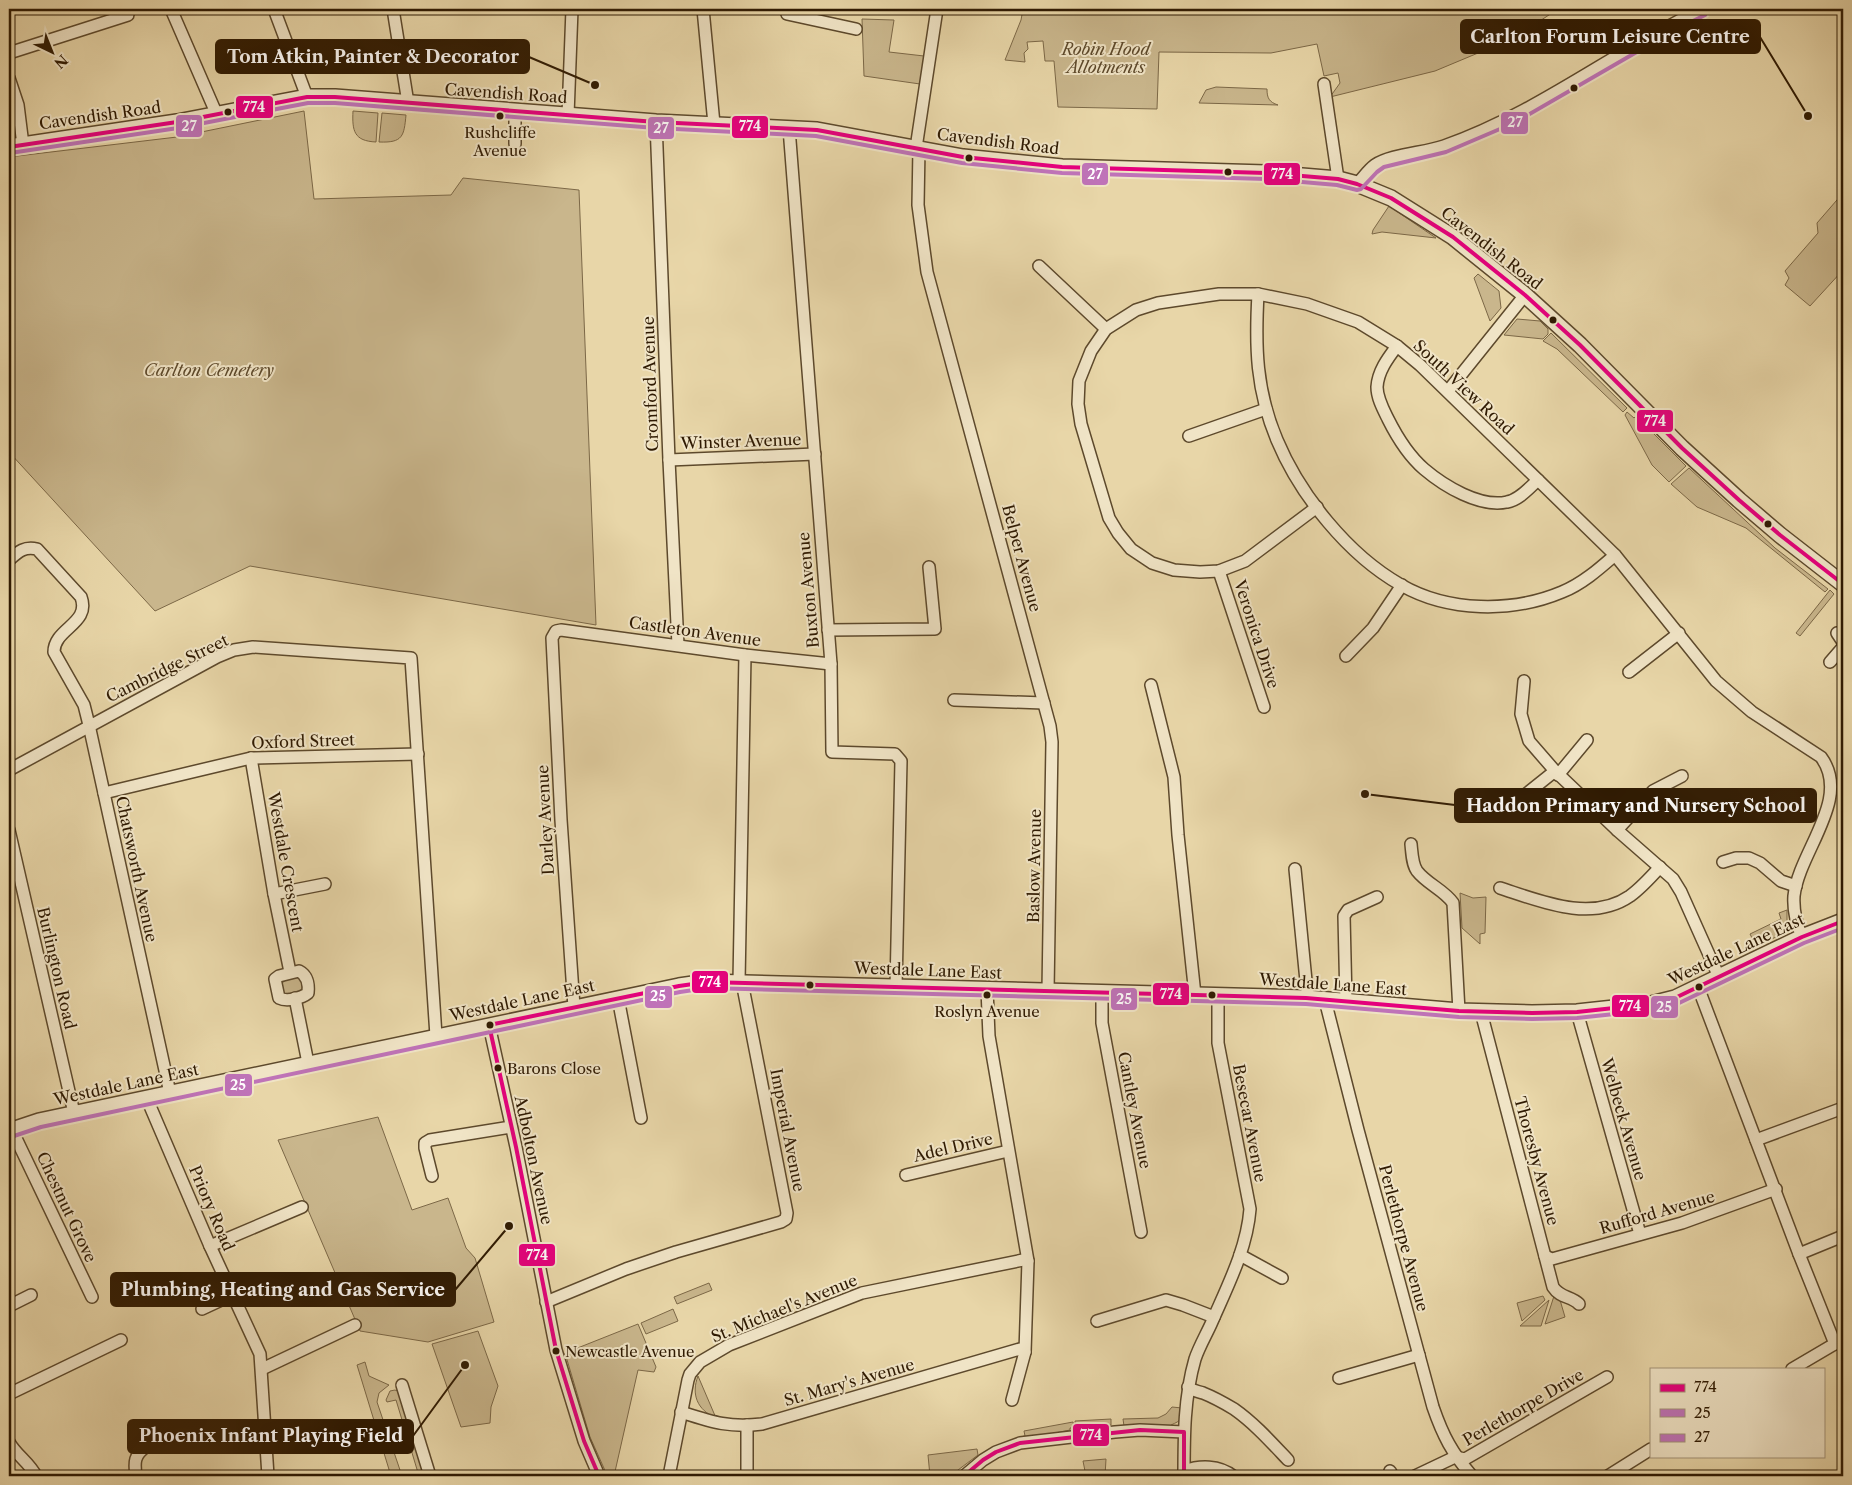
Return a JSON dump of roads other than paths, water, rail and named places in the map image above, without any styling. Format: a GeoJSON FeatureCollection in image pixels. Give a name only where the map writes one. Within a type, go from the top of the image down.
{"type":"FeatureCollection","features":[{"type":"Feature","properties":{"kind":"street"},"geometry":{"type":"LineString","coordinates":[[171,9],[217,115]]}},
{"type":"Feature","properties":{"kind":"street"},"geometry":{"type":"LineString","coordinates":[[274,9],[307,97]]}},
{"type":"Feature","properties":{"kind":"street"},"geometry":{"type":"LineString","coordinates":[[393,9],[408,103]]}},
{"type":"Feature","properties":{"kind":"street"},"geometry":{"type":"LineString","coordinates":[[568,115],[572,9]]}},
{"type":"Feature","properties":{"kind":"street"},"geometry":{"type":"LineString","coordinates":[[703,9],[714,124]]}},
{"type":"Feature","properties":{"kind":"street","name":"Belper Avenue"},"geometry":{"type":"LineString","coordinates":[[937,9],[917,148],[918,205],[926,272],[1044,703],[1052,742]]}},
{"type":"Feature","properties":{"kind":"street"},"geometry":{"type":"LineString","coordinates":[[1357,184],[1376,164],[1442,147],[1481,132],[1537,102],[1641,40],[1702,9]]}},
{"type":"Feature","properties":{"kind":"street"},"geometry":{"type":"LineString","coordinates":[[787,14],[814,14],[856,29]]}},
{"type":"Feature","properties":{"kind":"street"},"geometry":{"type":"LineString","coordinates":[[9,53],[128,15]]}},
{"type":"Feature","properties":{"kind":"street"},"geometry":{"type":"LineString","coordinates":[[9,78],[18,105],[16,146]]}},
{"type":"Feature","properties":{"kind":"street"},"geometry":{"type":"LineString","coordinates":[[1324,84],[1338,179]]}},
{"type":"Feature","properties":{"kind":"street","name":"Cavendish Road"},"geometry":{"type":"LineString","coordinates":[[16,146],[217,115],[307,97],[335,97],[656,122],[789,128],[850,135],[963,157],[1062,167],[1266,173],[1338,179],[1357,184],[1391,198],[1453,237],[1525,295],[1580,345],[1682,448],[1739,500],[1843,584]]}},
{"type":"Feature","properties":{"kind":"street"},"geometry":{"type":"LineString","coordinates":[[516,111],[516,144]]}},
{"type":"Feature","properties":{"kind":"street","name":"Cromford Avenue"},"geometry":{"type":"LineString","coordinates":[[656,122],[678,645]]}},
{"type":"Feature","properties":{"kind":"street","name":"Buxton Avenue"},"geometry":{"type":"LineString","coordinates":[[789,128],[828,630],[832,752],[895,754],[901,761],[896,987]]}},
{"type":"Feature","properties":{"kind":"street"},"geometry":{"type":"LineString","coordinates":[[1039,266],[1106,329]]}},
{"type":"Feature","properties":{"kind":"street"},"geometry":{"type":"LineString","coordinates":[[1258,294],[1256,353],[1259,379],[1266,409],[1276,438],[1287,462],[1317,506],[1334,528],[1362,557],[1402,585],[1425,596],[1490,607],[1525,603],[1563,592],[1596,572],[1615,554]]}},
{"type":"Feature","properties":{"kind":"street","name":"South View Road"},"geometry":{"type":"LineString","coordinates":[[1317,506],[1245,561],[1219,571],[1174,570],[1152,563],[1131,548],[1118,533],[1109,518],[1081,424],[1078,404],[1079,381],[1091,351],[1106,329],[1136,310],[1158,303],[1205,295],[1258,294],[1307,304],[1358,322],[1413,358],[1615,554],[1716,681],[1752,712],[1821,757],[1827,763],[1840,786],[1831,815],[1808,856],[1796,886],[1795,919],[1802,937]]}},
{"type":"Feature","properties":{"kind":"street"},"geometry":{"type":"LineString","coordinates":[[1448,391],[1525,295]]}},
{"type":"Feature","properties":{"kind":"street"},"geometry":{"type":"LineString","coordinates":[[1397,346],[1383,366],[1377,386],[1378,394],[1381,405],[1392,427],[1403,445],[1423,468],[1438,479],[1475,500],[1498,503],[1509,502],[1538,480]]}},
{"type":"Feature","properties":{"kind":"street"},"geometry":{"type":"LineString","coordinates":[[1189,436],[1266,409]]}},
{"type":"Feature","properties":{"kind":"street","name":"Winster Avenue"},"geometry":{"type":"LineString","coordinates":[[669,460],[815,454]]}},
{"type":"Feature","properties":{"kind":"street","name":"Chatsworth Avenue"},"geometry":{"type":"LineString","coordinates":[[9,560],[21,549],[30,547],[37,549],[81,597],[84,603],[83,612],[79,618],[57,638],[54,652],[84,705],[90,725],[170,1093]]}},
{"type":"Feature","properties":{"kind":"street"},"geometry":{"type":"LineString","coordinates":[[828,630],[935,629],[929,567]]}},
{"type":"Feature","properties":{"kind":"street","name":"Veronica Drive"},"geometry":{"type":"LineString","coordinates":[[1219,571],[1264,707]]}},
{"type":"Feature","properties":{"kind":"street"},"geometry":{"type":"LineString","coordinates":[[1346,656],[1373,628],[1402,585]]}},
{"type":"Feature","properties":{"kind":"street","name":"Castleton Avenue"},"geometry":{"type":"LineString","coordinates":[[556,631],[561,630],[830,664]]}},
{"type":"Feature","properties":{"kind":"street","name":"Darley Avenue"},"geometry":{"type":"LineString","coordinates":[[556,631],[552,638],[561,820],[574,1008]]}},
{"type":"Feature","properties":{"kind":"street"},"geometry":{"type":"LineString","coordinates":[[1629,672],[1679,633]]}},
{"type":"Feature","properties":{"kind":"street","name":"Cambridge Street"},"geometry":{"type":"LineString","coordinates":[[90,725],[217,657],[234,650],[254,647],[411,658],[418,754]]}},
{"type":"Feature","properties":{"kind":"street"},"geometry":{"type":"LineString","coordinates":[[1830,662],[1843,647]]}},
{"type":"Feature","properties":{"kind":"street","name":"Imperial Avenue"},"geometry":{"type":"LineString","coordinates":[[546,1302],[626,1269],[786,1219],[787,1213],[741,982],[745,654]]}},
{"type":"Feature","properties":{"kind":"street"},"geometry":{"type":"LineString","coordinates":[[1524,681],[1521,714],[1529,741],[1557,773],[1617,830],[1673,879],[1681,892],[1719,977]]}},
{"type":"Feature","properties":{"kind":"street"},"geometry":{"type":"LineString","coordinates":[[1151,685],[1174,777],[1178,835],[1196,995]]}},
{"type":"Feature","properties":{"kind":"street"},"geometry":{"type":"LineString","coordinates":[[954,700],[1044,703]]}},
{"type":"Feature","properties":{"kind":"street"},"geometry":{"type":"LineString","coordinates":[[9,770],[90,725]]}},
{"type":"Feature","properties":{"kind":"street"},"geometry":{"type":"LineString","coordinates":[[1503,803],[1525,795],[1557,773],[1587,740]]}},
{"type":"Feature","properties":{"kind":"street","name":"Baslow Avenue"},"geometry":{"type":"LineString","coordinates":[[1048,991],[1052,742]]}},
{"type":"Feature","properties":{"kind":"street"},"geometry":{"type":"LineString","coordinates":[[418,754],[436,1036]]}},
{"type":"Feature","properties":{"kind":"street","name":"Oxford Street"},"geometry":{"type":"LineString","coordinates":[[104,793],[251,758],[418,754]]}},
{"type":"Feature","properties":{"kind":"street","name":"Westdale Crescent"},"geometry":{"type":"LineString","coordinates":[[251,758],[274,894],[290,972]]}},
{"type":"Feature","properties":{"kind":"street"},"geometry":{"type":"LineString","coordinates":[[1617,830],[1654,791],[1682,776]]}},
{"type":"Feature","properties":{"kind":"street","name":"Burlington Road"},"geometry":{"type":"LineString","coordinates":[[9,830],[74,1114]]}},
{"type":"Feature","properties":{"kind":"street"},"geometry":{"type":"LineString","coordinates":[[1411,844],[1413,863],[1417,871],[1453,903],[1459,1011]]}},
{"type":"Feature","properties":{"kind":"street"},"geometry":{"type":"LineString","coordinates":[[1723,862],[1736,858],[1749,858],[1760,863],[1781,881],[1796,886]]}},
{"type":"Feature","properties":{"kind":"street"},"geometry":{"type":"LineString","coordinates":[[1500,888],[1550,904],[1575,909],[1590,909],[1607,906],[1629,897],[1660,867]]}},
{"type":"Feature","properties":{"kind":"street"},"geometry":{"type":"LineString","coordinates":[[1296,869],[1307,991],[1306,998]]}},
{"type":"Feature","properties":{"kind":"street"},"geometry":{"type":"LineString","coordinates":[[274,894],[326,884]]}},
{"type":"Feature","properties":{"kind":"street"},"geometry":{"type":"LineString","coordinates":[[1346,1002],[1344,916],[1348,910],[1377,897]]}},
{"type":"Feature","properties":{"kind":"street","name":"Westdale Lane East"},"geometry":{"type":"LineString","coordinates":[[10,1131],[39,1121],[308,1063],[618,998],[708,982],[1306,998],[1459,1011],[1577,1012],[1662,1002],[1698,987],[1802,937],[1843,921]]}},
{"type":"Feature","properties":{"kind":"street"},"geometry":{"type":"LineString","coordinates":[[300,971],[304,974],[309,988],[308,993],[305,996],[284,1000],[279,998],[275,979],[290,972],[300,971]]}},
{"type":"Feature","properties":{"kind":"street"},"geometry":{"type":"LineString","coordinates":[[1698,987],[1799,1254],[1839,1342],[1794,1368]]}},
{"type":"Feature","properties":{"kind":"street"},"geometry":{"type":"LineString","coordinates":[[986,990],[989,1036],[1028,1261],[1025,1352],[1012,1400]]}},
{"type":"Feature","properties":{"kind":"street","name":"Cantley Avenue"},"geometry":{"type":"LineString","coordinates":[[1102,993],[1102,1024],[1141,1232]]}},
{"type":"Feature","properties":{"kind":"street","name":"Besecar Avenue"},"geometry":{"type":"LineString","coordinates":[[1184,1474],[1184,1432],[1188,1387],[1196,1357],[1246,1238],[1250,1209],[1218,1043],[1218,996]]}},
{"type":"Feature","properties":{"kind":"street"},"geometry":{"type":"LineString","coordinates":[[295,998],[308,1063]]}},
{"type":"Feature","properties":{"kind":"street"},"geometry":{"type":"LineString","coordinates":[[618,998],[641,1118]]}},
{"type":"Feature","properties":{"kind":"street","name":"Perlethorpe Avenue"},"geometry":{"type":"LineString","coordinates":[[1325,1000],[1370,1177],[1433,1407],[1455,1456],[1472,1476]]}},
{"type":"Feature","properties":{"kind":"street","name":"Thoresby Avenue"},"geometry":{"type":"LineString","coordinates":[[1481,1012],[1555,1290],[1559,1295],[1573,1299],[1579,1304]]}},
{"type":"Feature","properties":{"kind":"street","name":"Welbeck Avenue"},"geometry":{"type":"LineString","coordinates":[[1577,1012],[1640,1234]]}},
{"type":"Feature","properties":{"kind":"street","name":"Adbolton Avenue"},"geometry":{"type":"LineString","coordinates":[[489,1025],[556,1350],[584,1441],[599,1476]]}},
{"type":"Feature","properties":{"kind":"street","name":"Priory Road"},"geometry":{"type":"LineString","coordinates":[[147,1098],[210,1246],[260,1354],[268,1476]]}},
{"type":"Feature","properties":{"kind":"street"},"geometry":{"type":"LineString","coordinates":[[1756,1140],[1843,1108]]}},
{"type":"Feature","properties":{"kind":"street"},"geometry":{"type":"LineString","coordinates":[[432,1176],[425,1148],[425,1144],[430,1140],[511,1127]]}},
{"type":"Feature","properties":{"kind":"street","name":"Chestnut Grove"},"geometry":{"type":"LineString","coordinates":[[10,1131],[92,1297]]}},
{"type":"Feature","properties":{"kind":"street","name":"Adel Drive"},"geometry":{"type":"LineString","coordinates":[[906,1175],[1008,1151]]}},
{"type":"Feature","properties":{"kind":"street","name":"Rufford Avenue"},"geometry":{"type":"LineString","coordinates":[[1545,1256],[1552,1259],[1700,1217],[1776,1189]]}},
{"type":"Feature","properties":{"kind":"street"},"geometry":{"type":"LineString","coordinates":[[210,1246],[302,1207]]}},
{"type":"Feature","properties":{"kind":"street"},"geometry":{"type":"LineString","coordinates":[[1799,1254],[1843,1236]]}},
{"type":"Feature","properties":{"kind":"street"},"geometry":{"type":"LineString","coordinates":[[1240,1255],[1282,1278]]}},
{"type":"Feature","properties":{"kind":"street","name":"St. Michael's Avenue"},"geometry":{"type":"LineString","coordinates":[[669,1476],[688,1380],[696,1365],[729,1345],[862,1293],[1023,1260],[1028,1261]]}},
{"type":"Feature","properties":{"kind":"street"},"geometry":{"type":"LineString","coordinates":[[9,1306],[31,1295]]}},
{"type":"Feature","properties":{"kind":"street"},"geometry":{"type":"LineString","coordinates":[[202,1309],[232,1295]]}},
{"type":"Feature","properties":{"kind":"street"},"geometry":{"type":"LineString","coordinates":[[1097,1321],[1166,1300],[1183,1304],[1214,1316]]}},
{"type":"Feature","properties":{"kind":"street"},"geometry":{"type":"LineString","coordinates":[[262,1369],[355,1325]]}},
{"type":"Feature","properties":{"kind":"street"},"geometry":{"type":"LineString","coordinates":[[9,1394],[121,1340]]}},
{"type":"Feature","properties":{"kind":"street","name":"St. Mary's Avenue"},"geometry":{"type":"LineString","coordinates":[[681,1412],[719,1424],[762,1424],[1020,1349],[1025,1352]]}},
{"type":"Feature","properties":{"kind":"street"},"geometry":{"type":"LineString","coordinates":[[1339,1378],[1419,1355]]}},
{"type":"Feature","properties":{"kind":"street","name":"Perlethorpe Drive"},"geometry":{"type":"LineString","coordinates":[[1414,1476],[1455,1456],[1465,1459],[1607,1377]]}},
{"type":"Feature","properties":{"kind":"street"},"geometry":{"type":"LineString","coordinates":[[402,1385],[430,1476]]}},
{"type":"Feature","properties":{"kind":"street"},"geometry":{"type":"LineString","coordinates":[[1188,1387],[1215,1398],[1235,1410],[1257,1428],[1288,1460]]}},
{"type":"Feature","properties":{"kind":"street"},"geometry":{"type":"LineString","coordinates":[[747,1425],[747,1476]]}},
{"type":"Feature","properties":{"kind":"street"},"geometry":{"type":"LineString","coordinates":[[136,1476],[134,1460],[138,1452],[147,1446],[262,1432],[264,1428]]}},
{"type":"Feature","properties":{"kind":"street"},"geometry":{"type":"LineString","coordinates":[[964,1476],[996,1452],[1020,1443],[1140,1430],[1184,1432]]}},
{"type":"Feature","properties":{"kind":"street"},"geometry":{"type":"LineString","coordinates":[[9,1442],[14,1450],[33,1469],[36,1476]]}},
{"type":"Feature","properties":{"kind":"street"},"geometry":{"type":"LineString","coordinates":[[1608,1476],[1650,1450]]}},
{"type":"Feature","properties":{"kind":"street"},"geometry":{"type":"LineString","coordinates":[[1184,1474],[1190,1469],[1217,1467],[1233,1476]]}},
{"type":"Feature","properties":{"kind":"place","name":"Tom Atkin, Painter & Decorator"},"geometry":{"type":"Point","coordinates":[595,85]}},
{"type":"Feature","properties":{"kind":"place","name":"Rushcliffe Avenue"},"geometry":{"type":"Point","coordinates":[500,116]}},
{"type":"Feature","properties":{"kind":"place","name":"Carlton Forum Leisure Centre"},"geometry":{"type":"Point","coordinates":[1808,116]}},
{"type":"Feature","properties":{"kind":"place","name":"Haddon Primary and Nursery School"},"geometry":{"type":"Point","coordinates":[1365,794]}},
{"type":"Feature","properties":{"kind":"place","name":"Roslyn Avenue"},"geometry":{"type":"Point","coordinates":[987,995]}},
{"type":"Feature","properties":{"kind":"place","name":"Barons Close"},"geometry":{"type":"Point","coordinates":[498,1068]}},
{"type":"Feature","properties":{"kind":"place","name":"Plumbing, Heating and Gas Service"},"geometry":{"type":"Point","coordinates":[509,1226]}},
{"type":"Feature","properties":{"kind":"place","name":"Newcastle Avenue"},"geometry":{"type":"Point","coordinates":[556,1351]}},
{"type":"Feature","properties":{"kind":"place","name":"Phoenix Infant Playing Field"},"geometry":{"type":"Point","coordinates":[465,1365]}},
{"type":"Feature","properties":{"kind":"park label","name":"Robin Hood Allotments"},"geometry":{"type":"Point","coordinates":[1106,58]}},
{"type":"Feature","properties":{"kind":"park label","name":"Carlton Cemetery"},"geometry":{"type":"Point","coordinates":[209,370]}}]}
